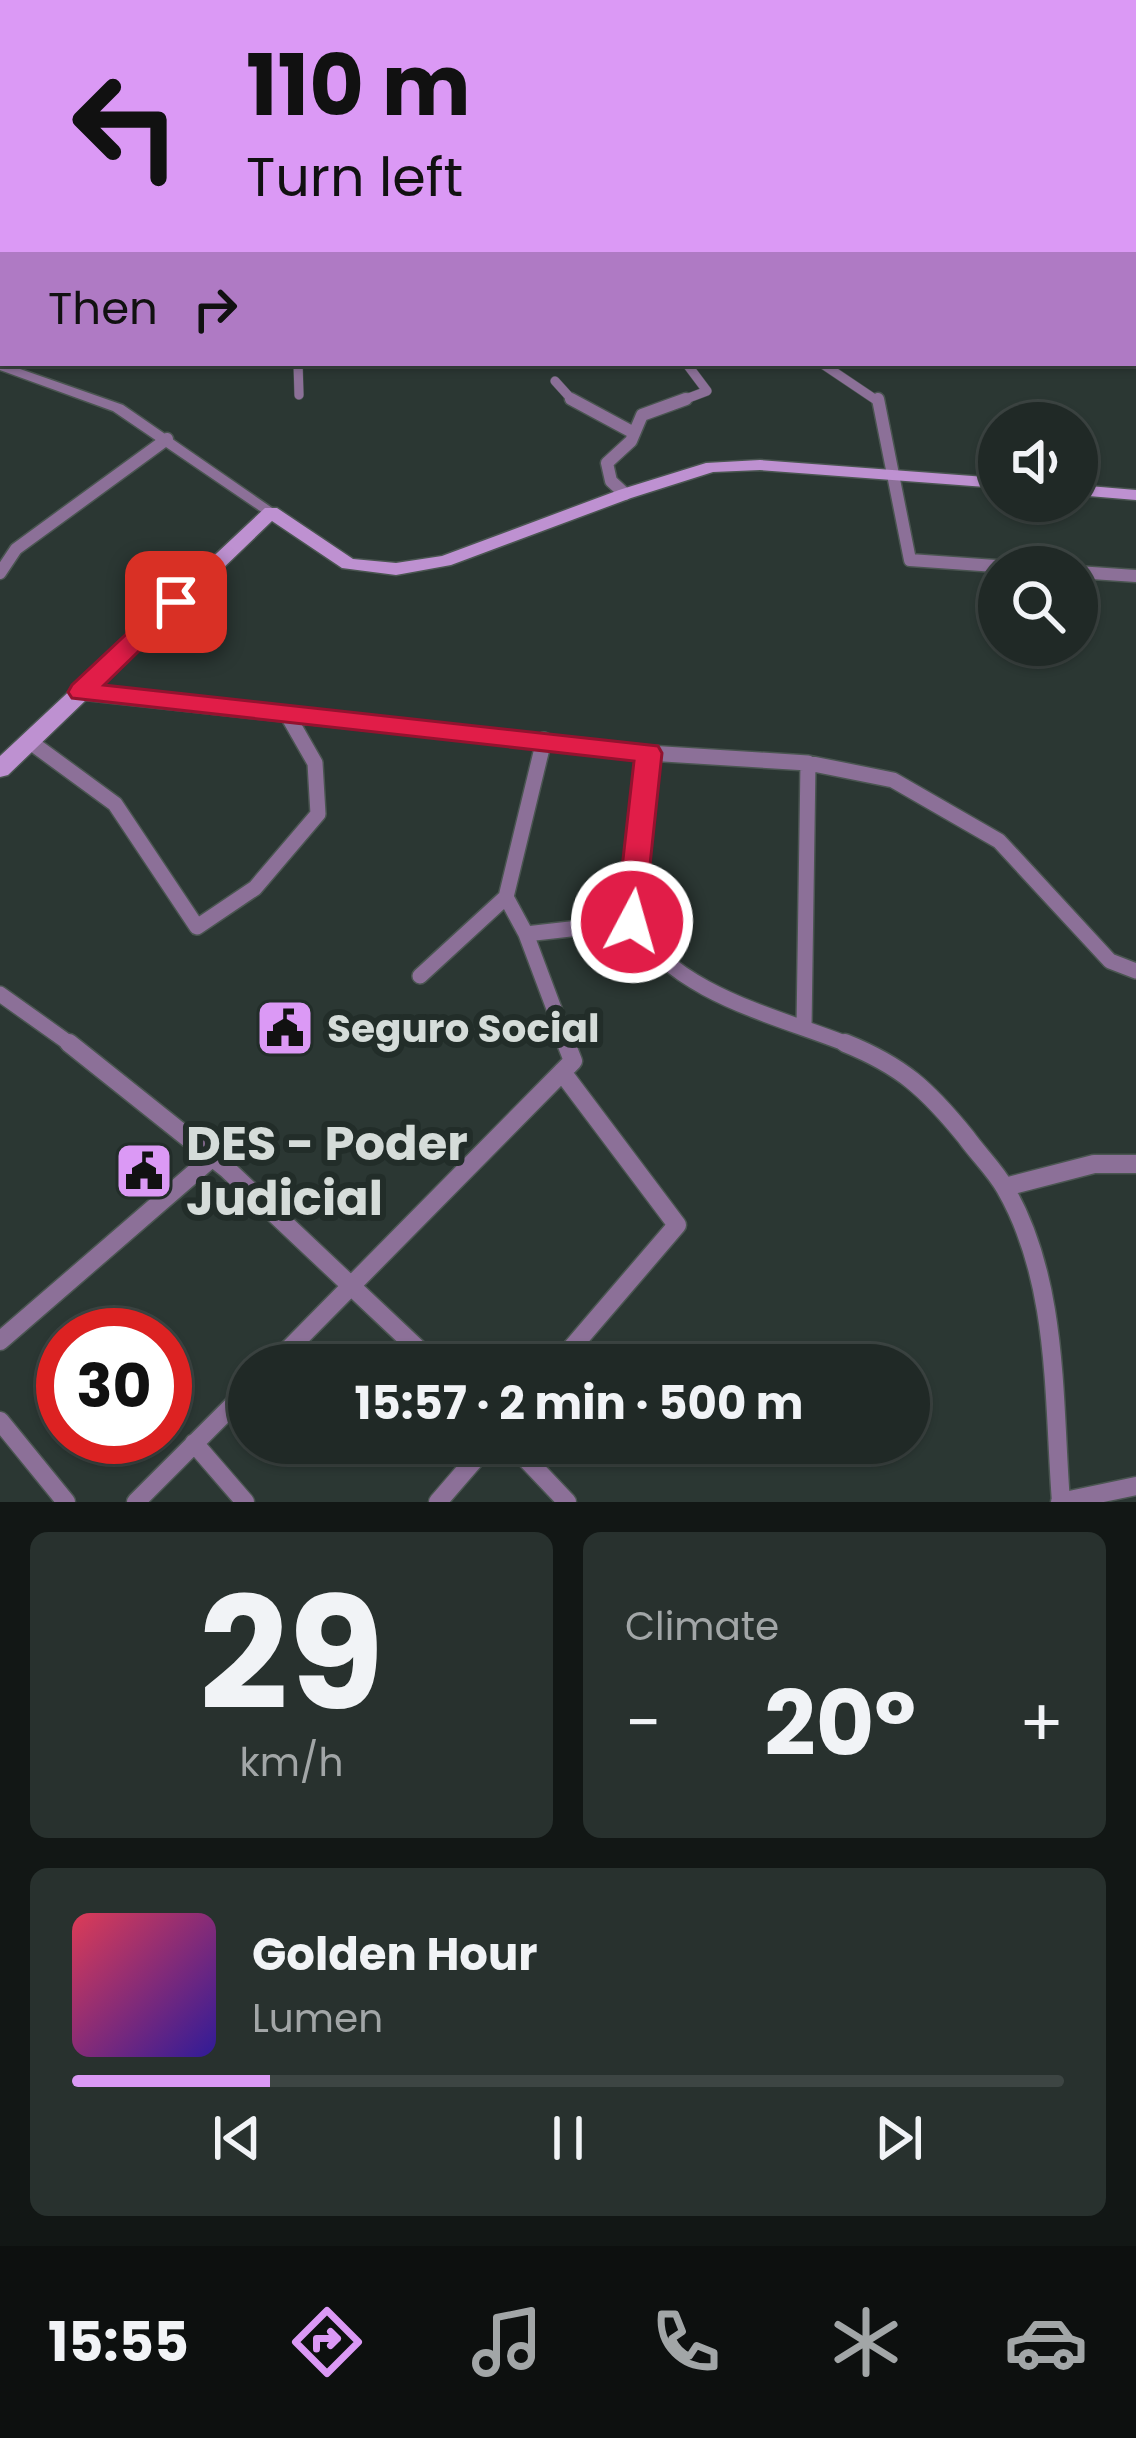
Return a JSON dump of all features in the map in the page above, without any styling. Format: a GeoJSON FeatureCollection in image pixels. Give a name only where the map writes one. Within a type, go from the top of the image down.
{"type":"FeatureCollection","features":[{"type":"Feature","properties":{"kind":"main road"},"geometry":{"type":"LineString","coordinates":[[0,769],[271,512],[348,564],[396,569],[446,561],[626,494],[733,466],[978,481]]}},
{"type":"Feature","properties":{"kind":"main road"},"geometry":{"type":"LineString","coordinates":[[1098,492],[1136,495]]}},
{"type":"Feature","properties":{"kind":"street"},"geometry":{"type":"LineString","coordinates":[[0,366],[94,397],[167,439],[271,512]]}},
{"type":"Feature","properties":{"kind":"street"},"geometry":{"type":"LineString","coordinates":[[298,366],[299,395]]}},
{"type":"Feature","properties":{"kind":"street"},"geometry":{"type":"LineString","coordinates":[[626,494],[611,481],[607,463],[649,411],[707,391],[688,366]]}},
{"type":"Feature","properties":{"kind":"street"},"geometry":{"type":"LineString","coordinates":[[826,366],[878,397],[910,560],[978,565]]}},
{"type":"Feature","properties":{"kind":"street"},"geometry":{"type":"LineString","coordinates":[[555,381],[575,403],[634,433]]}},
{"type":"Feature","properties":{"kind":"street"},"geometry":{"type":"LineString","coordinates":[[0,573],[16,549],[167,439]]}},
{"type":"Feature","properties":{"kind":"street"},"geometry":{"type":"LineString","coordinates":[[1098,573],[1136,576]]}},
{"type":"Feature","properties":{"kind":"street"},"geometry":{"type":"LineString","coordinates":[[81,692],[648,753],[808,763],[893,780],[999,841],[1110,961],[1136,971]]}},
{"type":"Feature","properties":{"kind":"street"},"geometry":{"type":"LineString","coordinates":[[29,741],[115,804],[197,927],[255,888],[318,814],[315,763],[287,715]]}},
{"type":"Feature","properties":{"kind":"street"},"geometry":{"type":"LineString","coordinates":[[420,976],[506,897],[544,740]]}},
{"type":"Feature","properties":{"kind":"street"},"geometry":{"type":"LineString","coordinates":[[648,753],[632,922],[646,946],[688,980],[894,1063],[950,1118],[1005,1187],[1034,1256],[1046,1315],[1060,1502],[1136,1486]]}},
{"type":"Feature","properties":{"kind":"street"},"geometry":{"type":"LineString","coordinates":[[804,1027],[808,763]]}},
{"type":"Feature","properties":{"kind":"street"},"geometry":{"type":"LineString","coordinates":[[295,1344],[573,1061],[526,934],[506,897]]}},
{"type":"Feature","properties":{"kind":"street"},"geometry":{"type":"LineString","coordinates":[[526,934],[632,922]]}},
{"type":"Feature","properties":{"kind":"street"},"geometry":{"type":"LineString","coordinates":[[0,994],[215,1155],[415,1344]]}},
{"type":"Feature","properties":{"kind":"street"},"geometry":{"type":"LineString","coordinates":[[562,1072],[676,1225],[575,1344]]}},
{"type":"Feature","properties":{"kind":"street"},"geometry":{"type":"LineString","coordinates":[[0,1341],[215,1155]]}},
{"type":"Feature","properties":{"kind":"street"},"geometry":{"type":"LineString","coordinates":[[1005,1187],[1094,1165],[1136,1164]]}},
{"type":"Feature","properties":{"kind":"street"},"geometry":{"type":"LineString","coordinates":[[136,1502],[228,1410]]}},
{"type":"Feature","properties":{"kind":"street"},"geometry":{"type":"LineString","coordinates":[[0,1421],[66,1502]]}},
{"type":"Feature","properties":{"kind":"street"},"geometry":{"type":"LineString","coordinates":[[194,1443],[245,1502]]}},
{"type":"Feature","properties":{"kind":"street"},"geometry":{"type":"LineString","coordinates":[[438,1502],[471,1464]]}},
{"type":"Feature","properties":{"kind":"street"},"geometry":{"type":"LineString","coordinates":[[532,1464],[567,1502]]}},
{"type":"Feature","properties":{"kind":"place","name":"Seguro Social"},"geometry":{"type":"Point","coordinates":[285,1028]}},
{"type":"Feature","properties":{"kind":"place","name":"DES - Poder Judicial"},"geometry":{"type":"Point","coordinates":[144,1171]}},
{"type":"Feature","properties":{"kind":"route"},"geometry":{"type":"LineString","coordinates":[[176,602],[81,692],[648,753],[632,922]]}}]}
